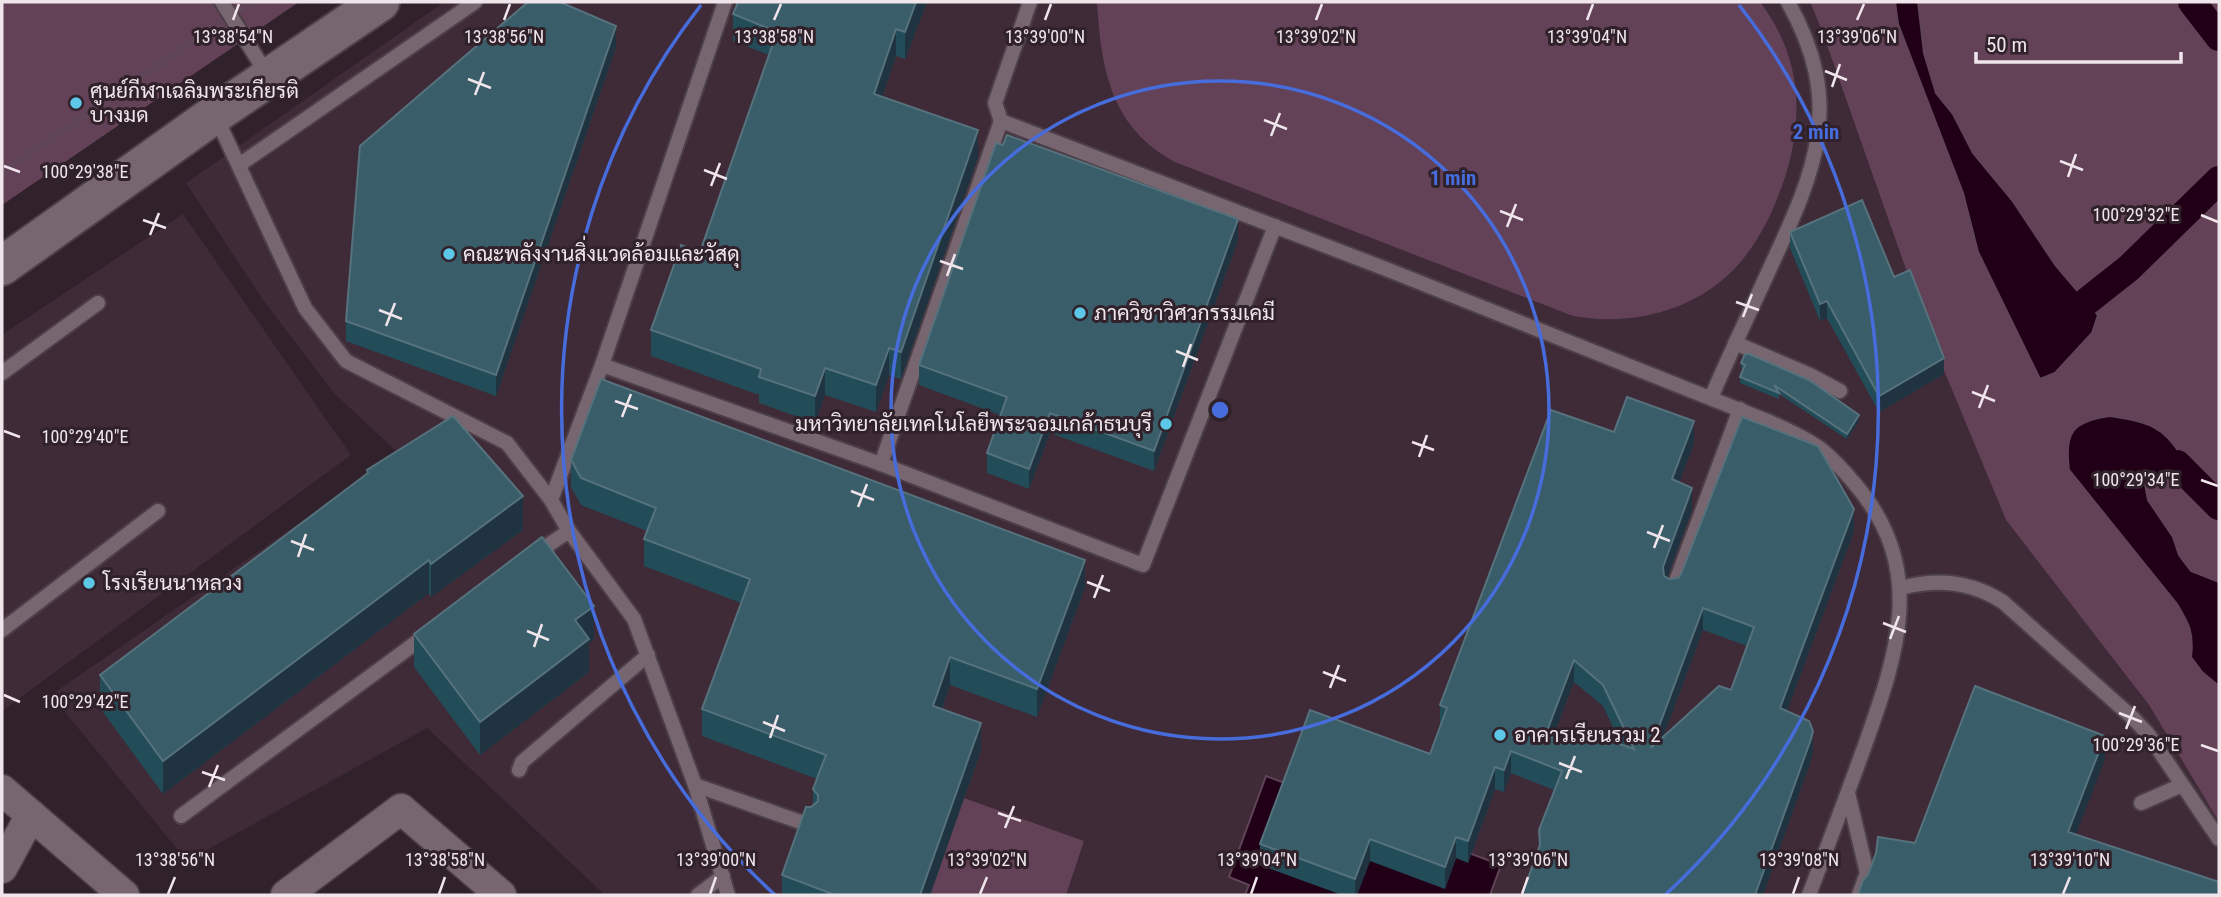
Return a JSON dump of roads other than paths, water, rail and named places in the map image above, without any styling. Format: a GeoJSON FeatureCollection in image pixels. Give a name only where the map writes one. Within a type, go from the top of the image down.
{"type":"FeatureCollection","features":[{"type":"Feature","properties":{"kind":"main road"},"geometry":{"type":"LineString","coordinates":[[2,266],[215,114],[380,2]]}},
{"type":"Feature","properties":{"kind":"street"},"geometry":{"type":"LineString","coordinates":[[2,790],[113,891]]}},
{"type":"Feature","properties":{"kind":"street"},"geometry":{"type":"LineString","coordinates":[[286,895],[401,809],[501,895]]}},
{"type":"Feature","properties":{"kind":"street"},"geometry":{"type":"LineString","coordinates":[[2,868],[31,816]]}},
{"type":"Feature","properties":{"kind":"lane"},"geometry":{"type":"LineString","coordinates":[[222,2],[269,77]]}},
{"type":"Feature","properties":{"kind":"lane"},"geometry":{"type":"LineString","coordinates":[[239,165],[475,2]]}},
{"type":"Feature","properties":{"kind":"lane"},"geometry":{"type":"LineString","coordinates":[[551,500],[602,365],[724,2]]}},
{"type":"Feature","properties":{"kind":"lane"},"geometry":{"type":"LineString","coordinates":[[881,464],[1000,121],[995,103],[1030,2]]}},
{"type":"Feature","properties":{"kind":"lane"},"geometry":{"type":"LineString","coordinates":[[1711,398],[1791,222],[1814,161],[1820,119],[1816,74],[1806,35],[1788,2]]}},
{"type":"Feature","properties":{"kind":"lane"},"geometry":{"type":"LineString","coordinates":[[215,114],[306,308],[346,361],[507,443],[551,500],[569,531],[634,619],[695,785],[728,895]]}},
{"type":"Feature","properties":{"kind":"lane"},"geometry":{"type":"LineString","coordinates":[[1000,121],[1740,409],[1821,449],[1839,466],[1878,514],[1897,561],[1901,587],[1900,628],[1886,687],[1809,895]]}},
{"type":"Feature","properties":{"kind":"lane"},"geometry":{"type":"LineString","coordinates":[[602,365],[881,464],[1143,565],[1275,226]]}},
{"type":"Feature","properties":{"kind":"lane"},"geometry":{"type":"LineString","coordinates":[[2,373],[98,303]]}},
{"type":"Feature","properties":{"kind":"lane"},"geometry":{"type":"LineString","coordinates":[[1735,343],[1840,391]]}},
{"type":"Feature","properties":{"kind":"lane"},"geometry":{"type":"LineString","coordinates":[[1672,592],[1740,409]]}},
{"type":"Feature","properties":{"kind":"lane"},"geometry":{"type":"LineString","coordinates":[[2,630],[158,511]]}},
{"type":"Feature","properties":{"kind":"lane"},"geometry":{"type":"LineString","coordinates":[[525,562],[569,531]]}},
{"type":"Feature","properties":{"kind":"lane"},"geometry":{"type":"LineString","coordinates":[[1901,587],[1916,583],[1948,582],[1987,591],[2003,601],[2148,734],[2219,839]]}},
{"type":"Feature","properties":{"kind":"lane"},"geometry":{"type":"LineString","coordinates":[[181,816],[435,628]]}},
{"type":"Feature","properties":{"kind":"lane"},"geometry":{"type":"LineString","coordinates":[[519,770],[522,762],[648,655]]}},
{"type":"Feature","properties":{"kind":"lane"},"geometry":{"type":"LineString","coordinates":[[695,785],[809,825]]}},
{"type":"Feature","properties":{"kind":"lane"},"geometry":{"type":"LineString","coordinates":[[2141,803],[2182,785]]}},
{"type":"Feature","properties":{"kind":"lane"},"geometry":{"type":"LineString","coordinates":[[1848,793],[1867,873],[1859,895]]}},
{"type":"Feature","properties":{"kind":"lane"},"geometry":{"type":"LineString","coordinates":[[698,895],[723,876]]}},
{"type":"Feature","properties":{"kind":"waterway"},"geometry":{"type":"LineString","coordinates":[[2,172],[251,2]]}},
{"type":"Feature","properties":{"kind":"waterway"},"geometry":{"type":"LineString","coordinates":[[2192,2],[2219,37]]}},
{"type":"Feature","properties":{"kind":"waterway"},"geometry":{"type":"LineString","coordinates":[[2086,302],[2129,268],[2219,180]]}},
{"type":"Feature","properties":{"kind":"waterway"},"geometry":{"type":"LineString","coordinates":[[2177,464],[2219,506]]}},
{"type":"Feature","properties":{"kind":"place","name":"ศูนย์กีฬาเฉลิมพระเกียรติ บางมด"},"geometry":{"type":"Point","coordinates":[76,103]}},
{"type":"Feature","properties":{"kind":"place","name":"คณะพลังงานสิ่งแวดล้อมและวัสดุ"},"geometry":{"type":"Point","coordinates":[449,254]}},
{"type":"Feature","properties":{"kind":"place","name":"ภาควิชาวิศวกรรมเคมี"},"geometry":{"type":"Point","coordinates":[1080,313]}},
{"type":"Feature","properties":{"kind":"place","name":"มหาวิทยาลัยเทคโนโลยีพระจอมเกล้าธนบุรี"},"geometry":{"type":"Point","coordinates":[1166,424]}},
{"type":"Feature","properties":{"kind":"place","name":"โรงเรียนนาหลวง"},"geometry":{"type":"Point","coordinates":[89,583]}},
{"type":"Feature","properties":{"kind":"place","name":"อาคารเรียนรวม 2"},"geometry":{"type":"Point","coordinates":[1500,735]}}]}
